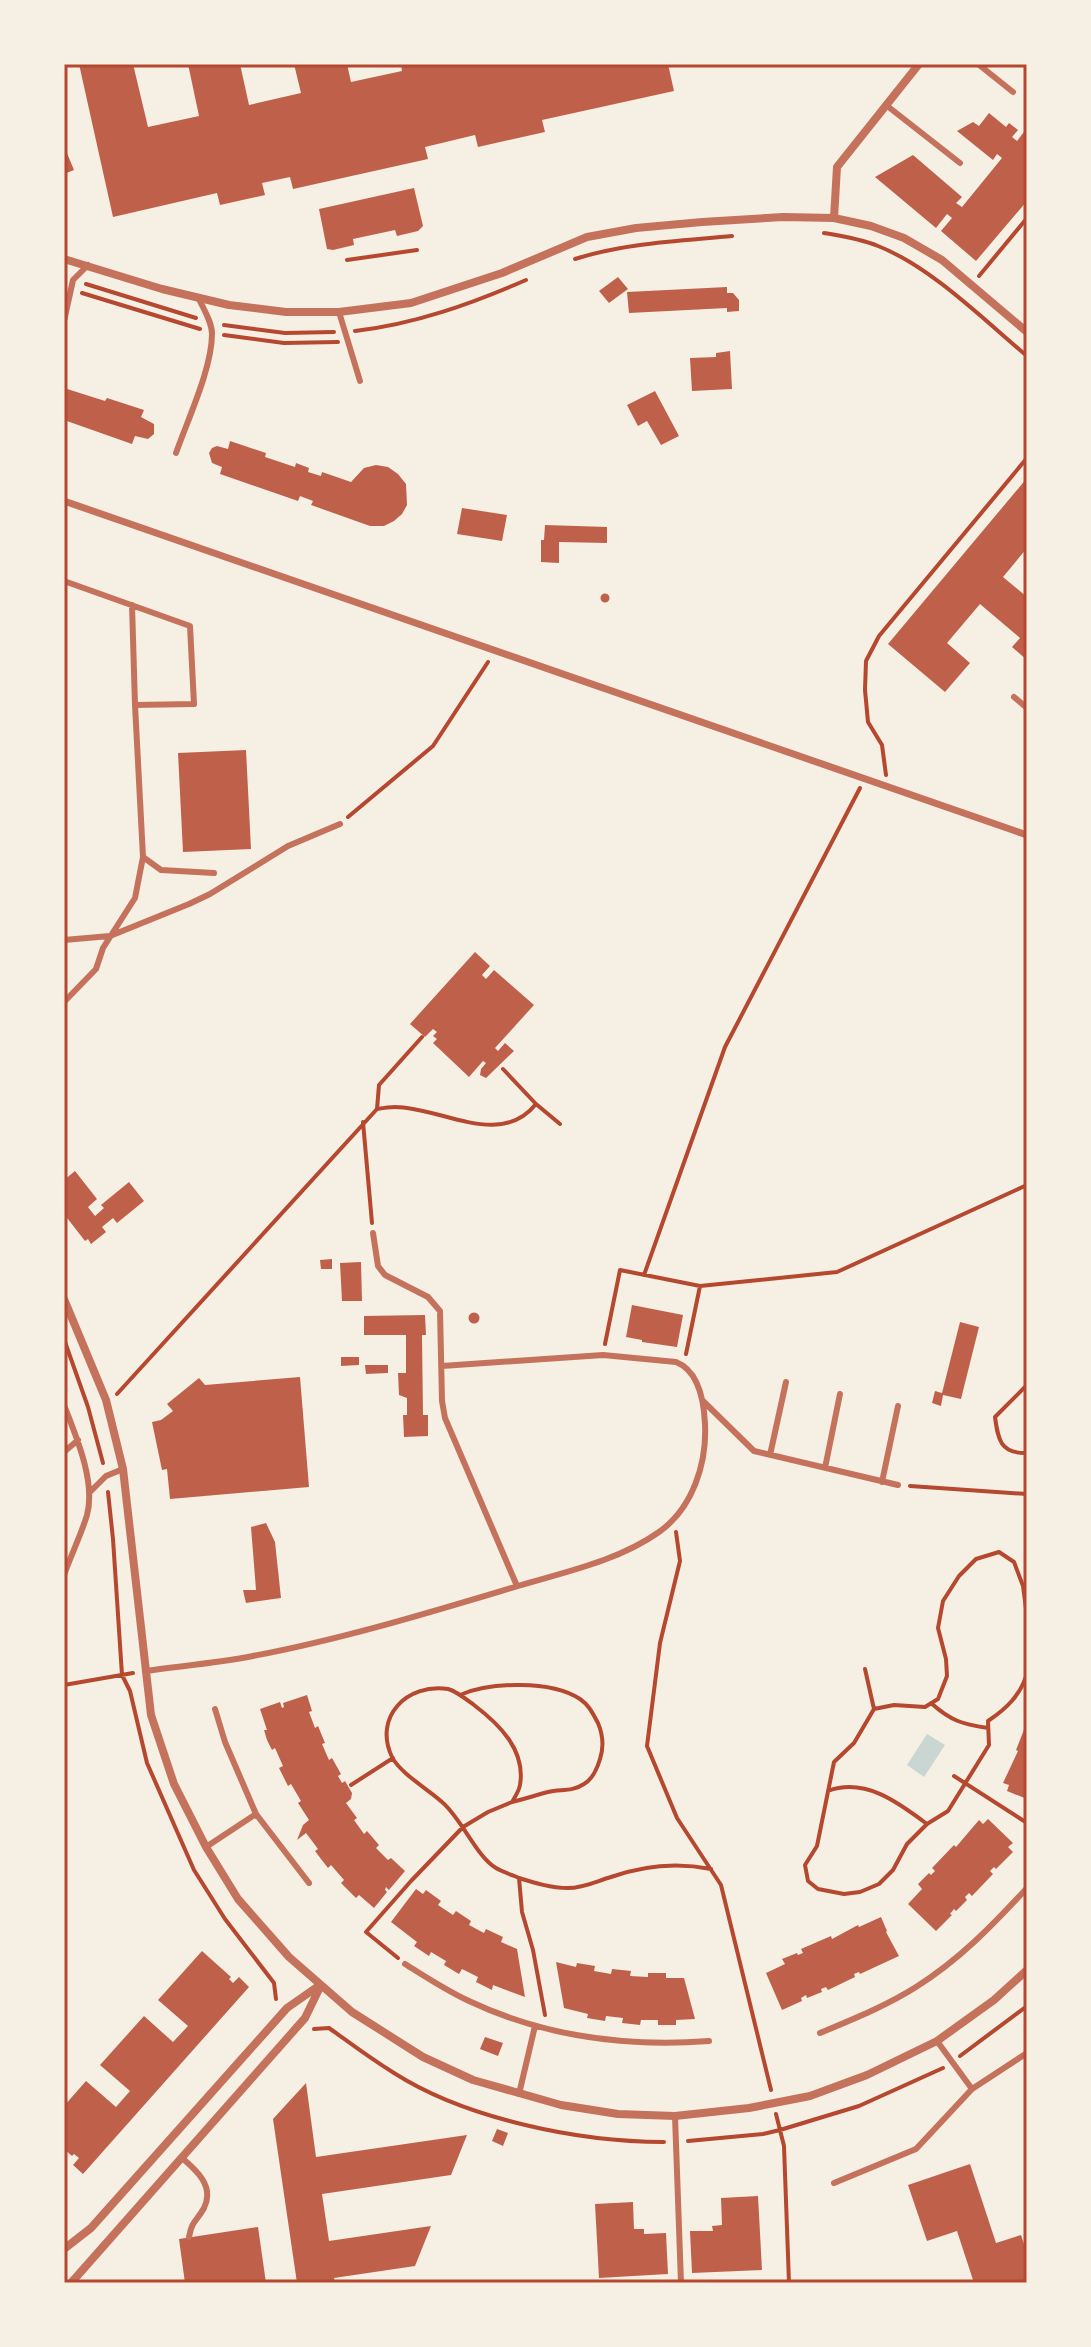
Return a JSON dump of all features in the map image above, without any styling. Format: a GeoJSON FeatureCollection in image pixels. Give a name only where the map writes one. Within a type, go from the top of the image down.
{"type":"FeatureCollection","features":[{"type":"Feature","properties":{"kind":"street"},"geometry":{"type":"LineString","coordinates":[[834,218],[837,167],[919,64]]}},
{"type":"Feature","properties":{"kind":"street"},"geometry":{"type":"LineString","coordinates":[[64,259],[162,289],[229,305],[286,312],[339,312],[411,303],[502,273],[587,237],[636,228],[702,222],[783,217],[834,218],[871,226],[904,238],[942,260],[1027,332]]}},
{"type":"Feature","properties":{"kind":"street"},"geometry":{"type":"LineString","coordinates":[[64,501],[1027,835]]}},
{"type":"Feature","properties":{"kind":"street"},"geometry":{"type":"LineString","coordinates":[[64,1299],[106,1400],[123,1469],[151,1715],[174,1784],[206,1847],[238,1899],[289,1957],[352,2012],[423,2057],[473,2080],[561,2105],[618,2114],[675,2116],[774,2104],[810,2096],[867,2075],[937,2041],[994,2000],[1027,1970]]}},
{"type":"Feature","properties":{"kind":"street"},"geometry":{"type":"LineString","coordinates":[[71,2283],[305,2018],[321,1985]]}},
{"type":"Feature","properties":{"kind":"street"},"geometry":{"type":"LineString","coordinates":[[64,2249],[91,2228],[287,2008],[321,1985]]}},
{"type":"Feature","properties":{"kind":"lane"},"geometry":{"type":"LineString","coordinates":[[978,64],[1013,92]]}},
{"type":"Feature","properties":{"kind":"lane"},"geometry":{"type":"LineString","coordinates":[[886,105],[960,163]]}},
{"type":"Feature","properties":{"kind":"lane"},"geometry":{"type":"LineString","coordinates":[[64,321],[73,280],[88,265]]}},
{"type":"Feature","properties":{"kind":"lane"},"geometry":{"type":"LineString","coordinates":[[176,453],[207,364],[212,332],[199,299]]}},
{"type":"Feature","properties":{"kind":"lane"},"geometry":{"type":"LineString","coordinates":[[339,312],[360,381]]}},
{"type":"Feature","properties":{"kind":"lane"},"geometry":{"type":"LineString","coordinates":[[64,581],[190,626],[194,704],[135,705]]}},
{"type":"Feature","properties":{"kind":"lane"},"geometry":{"type":"LineString","coordinates":[[64,1002],[96,969],[103,948],[135,898],[143,857],[132,605]]}},
{"type":"Feature","properties":{"kind":"lane"},"geometry":{"type":"LineString","coordinates":[[1014,697],[1027,708]]}},
{"type":"Feature","properties":{"kind":"lane"},"geometry":{"type":"LineString","coordinates":[[64,940],[110,936],[210,894],[288,846],[340,824]]}},
{"type":"Feature","properties":{"kind":"lane"},"geometry":{"type":"LineString","coordinates":[[143,857],[161,870],[214,873]]}},
{"type":"Feature","properties":{"kind":"lane"},"geometry":{"type":"LineString","coordinates":[[373,1233],[378,1266],[385,1275],[428,1297],[440,1311],[445,1418],[517,1586]]}},
{"type":"Feature","properties":{"kind":"lane"},"geometry":{"type":"LineString","coordinates":[[145,1671],[251,1656],[316,1642],[473,1601],[581,1568],[660,1531],[687,1502],[701,1468],[706,1430],[703,1401],[694,1376],[684,1365],[603,1355],[442,1366]]}},
{"type":"Feature","properties":{"kind":"lane"},"geometry":{"type":"LineString","coordinates":[[770,1455],[786,1382]]}},
{"type":"Feature","properties":{"kind":"lane"},"geometry":{"type":"LineString","coordinates":[[825,1468],[840,1394]]}},
{"type":"Feature","properties":{"kind":"lane"},"geometry":{"type":"LineString","coordinates":[[703,1401],[754,1451],[898,1485]]}},
{"type":"Feature","properties":{"kind":"lane"},"geometry":{"type":"LineString","coordinates":[[64,1405],[78,1440],[90,1492],[87,1514],[64,1575]]}},
{"type":"Feature","properties":{"kind":"lane"},"geometry":{"type":"LineString","coordinates":[[882,1482],[898,1406]]}},
{"type":"Feature","properties":{"kind":"lane"},"geometry":{"type":"LineString","coordinates":[[64,1452],[78,1440]]}},
{"type":"Feature","properties":{"kind":"lane"},"geometry":{"type":"LineString","coordinates":[[90,1492],[106,1476],[123,1469]]}},
{"type":"Feature","properties":{"kind":"lane"},"geometry":{"type":"LineString","coordinates":[[215,1709],[225,1742],[256,1814],[309,1883]]}},
{"type":"Feature","properties":{"kind":"lane"},"geometry":{"type":"LineString","coordinates":[[206,1847],[256,1814]]}},
{"type":"Feature","properties":{"kind":"lane"},"geometry":{"type":"LineString","coordinates":[[820,2033],[868,2013],[914,1988],[955,1959],[993,1925],[1027,1888]]}},
{"type":"Feature","properties":{"kind":"lane"},"geometry":{"type":"LineString","coordinates":[[405,1964],[468,2001],[535,2026],[597,2039],[644,2044],[709,2041]]}},
{"type":"Feature","properties":{"kind":"lane"},"geometry":{"type":"LineString","coordinates":[[519,2094],[535,2026]]}},
{"type":"Feature","properties":{"kind":"lane"},"geometry":{"type":"LineString","coordinates":[[937,2041],[972,2089]]}},
{"type":"Feature","properties":{"kind":"lane"},"geometry":{"type":"LineString","coordinates":[[834,2183],[916,2149],[972,2089],[1027,2053]]}},
{"type":"Feature","properties":{"kind":"lane"},"geometry":{"type":"LineString","coordinates":[[675,2116],[681,2283]]}},
{"type":"Feature","properties":{"kind":"lane"},"geometry":{"type":"LineString","coordinates":[[182,2158],[201,2175],[206,2189],[205,2206],[191,2224],[189,2237]]}},
{"type":"Feature","properties":{"kind":"path"},"geometry":{"type":"LineString","coordinates":[[959,299],[1027,218]]}},
{"type":"Feature","properties":{"kind":"path"},"geometry":{"type":"LineString","coordinates":[[824,233],[878,246],[909,261],[1027,356]]}},
{"type":"Feature","properties":{"kind":"path"},"geometry":{"type":"LineString","coordinates":[[567,262],[597,252],[734,236]]}},
{"type":"Feature","properties":{"kind":"path"},"geometry":{"type":"LineString","coordinates":[[347,260],[417,250]]}},
{"type":"Feature","properties":{"kind":"path"},"geometry":{"type":"LineString","coordinates":[[73,280],[210,322],[285,333],[379,328],[436,315],[533,277]]}},
{"type":"Feature","properties":{"kind":"path"},"geometry":{"type":"LineString","coordinates":[[887,786],[882,745],[868,722],[866,661],[879,636],[1027,458]]}},
{"type":"Feature","properties":{"kind":"path"},"geometry":{"type":"LineString","coordinates":[[340,824],[433,746],[496,650]]}},
{"type":"Feature","properties":{"kind":"path"},"geometry":{"type":"LineString","coordinates":[[644,1275],[725,1047],[865,779]]}},
{"type":"Feature","properties":{"kind":"path"},"geometry":{"type":"LineString","coordinates":[[377,1109],[379,1085],[422,1037]]}},
{"type":"Feature","properties":{"kind":"path"},"geometry":{"type":"LineString","coordinates":[[503,1069],[560,1124]]}},
{"type":"Feature","properties":{"kind":"path"},"geometry":{"type":"LineString","coordinates":[[69,1416],[118,1393],[377,1109],[394,1107],[462,1122],[507,1124],[521,1119],[536,1104]]}},
{"type":"Feature","properties":{"kind":"path"},"geometry":{"type":"LineString","coordinates":[[363,1122],[373,1233]]}},
{"type":"Feature","properties":{"kind":"path"},"geometry":{"type":"LineString","coordinates":[[603,1355],[620,1270],[700,1286],[837,1272],[1027,1185]]}},
{"type":"Feature","properties":{"kind":"path"},"geometry":{"type":"LineString","coordinates":[[684,1365],[700,1286]]}},
{"type":"Feature","properties":{"kind":"path"},"geometry":{"type":"LineString","coordinates":[[1027,1385],[995,1417],[998,1439],[1003,1447],[1016,1453],[1027,1453]]}},
{"type":"Feature","properties":{"kind":"path"},"geometry":{"type":"LineString","coordinates":[[898,1485],[1027,1494]]}},
{"type":"Feature","properties":{"kind":"path"},"geometry":{"type":"LineString","coordinates":[[675,1518],[680,1561],[660,1643],[647,1746],[677,1818],[721,1885],[784,2146],[789,2283]]}},
{"type":"Feature","properties":{"kind":"path"},"geometry":{"type":"LineString","coordinates":[[874,1709],[894,1705],[925,1707],[938,1699],[947,1676],[938,1628],[943,1601],[959,1576],[976,1559],[999,1552],[1014,1562],[1023,1586],[1027,1616]]}},
{"type":"Feature","properties":{"kind":"path"},"geometry":{"type":"LineString","coordinates":[[865,1669],[874,1709],[854,1743],[834,1762],[817,1846],[805,1865],[808,1881],[818,1889],[844,1894],[860,1892],[879,1884],[893,1870],[907,1844],[927,1824],[948,1811],[989,1745],[988,1721],[1008,1708],[1027,1673]]}},
{"type":"Feature","properties":{"kind":"path"},"geometry":{"type":"LineString","coordinates":[[64,1685],[145,1671]]}},
{"type":"Feature","properties":{"kind":"path"},"geometry":{"type":"LineString","coordinates":[[122,1675],[130,1691],[147,1763],[194,1870],[218,1910],[274,1983],[276,2000]]}},
{"type":"Feature","properties":{"kind":"path"},"geometry":{"type":"LineString","coordinates":[[405,1964],[366,1932],[463,1827],[512,1802],[549,1792],[573,1790],[587,1783],[596,1772],[603,1750],[601,1730],[589,1707],[579,1698],[535,1686],[476,1688],[460,1695]]}},
{"type":"Feature","properties":{"kind":"path"},"geometry":{"type":"LineString","coordinates":[[512,1802],[520,1786],[518,1756],[502,1728],[451,1689],[414,1693],[398,1703],[387,1721],[393,1758],[404,1771],[448,1806],[494,1867],[545,1887],[570,1888],[594,1884],[654,1865],[676,1864],[711,1869]]}},
{"type":"Feature","properties":{"kind":"path"},"geometry":{"type":"LineString","coordinates":[[931,1703],[961,1724],[988,1728]]}},
{"type":"Feature","properties":{"kind":"path"},"geometry":{"type":"LineString","coordinates":[[351,1785],[393,1758]]}},
{"type":"Feature","properties":{"kind":"path"},"geometry":{"type":"LineString","coordinates":[[954,1776],[1027,1823]]}},
{"type":"Feature","properties":{"kind":"path"},"geometry":{"type":"LineString","coordinates":[[828,1791],[839,1787],[866,1789],[885,1795],[927,1824]]}},
{"type":"Feature","properties":{"kind":"path"},"geometry":{"type":"LineString","coordinates":[[519,1878],[522,1912],[533,1950],[547,2029]]}},
{"type":"Feature","properties":{"kind":"path"},"geometry":{"type":"LineString","coordinates":[[313,2029],[329,2028],[395,2074],[448,2100],[486,2114],[562,2132],[631,2142],[676,2143],[763,2134],[859,2106],[938,2072],[1027,2006]]}},
{"type":"Feature","properties":{"kind":"shaded area"},"geometry":{"type":"Polygon","coordinates":[[[927,1734],[945,1745],[924,1777],[907,1765],[927,1734]]]}},
{"type":"Feature","properties":{"kind":"building"},"geometry":{"type":"Polygon","coordinates":[[[79,64],[133,64],[148,127],[199,116],[188,64],[240,64],[249,105],[301,93],[294,64],[347,64],[351,82],[402,71],[401,64],[668,64],[674,91],[542,120],[545,132],[478,147],[475,135],[425,147],[428,159],[293,189],[290,177],[262,183],[265,195],[220,205],[217,193],[113,217],[79,64]]]}},
{"type":"Feature","properties":{"kind":"building"},"geometry":{"type":"Polygon","coordinates":[[[989,113],[1006,127],[1009,123],[1018,130],[1012,137],[1017,141],[1027,128],[1027,201],[976,261],[941,231],[952,218],[947,214],[936,228],[875,177],[913,155],[962,197],[956,203],[962,207],[1002,158],[997,154],[993,160],[957,131],[973,122],[979,126],[989,113]]]}},
{"type":"Feature","properties":{"kind":"building"},"geometry":{"type":"Polygon","coordinates":[[[64,146],[74,170],[64,174],[64,146]]]}},
{"type":"Feature","properties":{"kind":"building"},"geometry":{"type":"Polygon","coordinates":[[[414,188],[423,226],[418,231],[397,236],[395,230],[353,239],[354,245],[327,249],[319,209],[414,188]]]}},
{"type":"Feature","properties":{"kind":"building"},"geometry":{"type":"Polygon","coordinates":[[[618,277],[628,289],[609,303],[599,291],[618,277]]]}},
{"type":"Feature","properties":{"kind":"building"},"geometry":{"type":"Polygon","coordinates":[[[727,287],[727,293],[733,293],[739,300],[739,311],[727,312],[727,308],[629,313],[627,292],[727,287]]]}},
{"type":"Feature","properties":{"kind":"building"},"geometry":{"type":"Polygon","coordinates":[[[730,351],[732,389],[692,391],[690,358],[716,357],[716,353],[730,351]]]}},
{"type":"Feature","properties":{"kind":"building"},"geometry":{"type":"Polygon","coordinates":[[[64,388],[144,410],[141,417],[154,424],[154,434],[148,439],[135,436],[132,444],[64,420],[64,388]]]}},
{"type":"Feature","properties":{"kind":"building"},"geometry":{"type":"Polygon","coordinates":[[[655,391],[679,436],[661,445],[647,421],[638,426],[627,405],[655,391]]]}},
{"type":"Feature","properties":{"kind":"building"},"geometry":{"type":"Polygon","coordinates":[[[230,441],[266,453],[265,457],[295,467],[296,463],[309,468],[308,472],[321,476],[322,472],[351,482],[364,468],[376,465],[388,467],[406,484],[407,505],[394,521],[384,526],[370,526],[311,505],[313,501],[300,496],[298,501],[220,474],[222,467],[212,463],[209,453],[217,446],[228,449],[230,441]]]}},
{"type":"Feature","properties":{"kind":"building"},"geometry":{"type":"Polygon","coordinates":[[[1027,478],[1027,548],[1003,577],[1027,597],[1027,660],[1012,647],[1020,638],[980,604],[947,643],[970,663],[945,692],[888,644],[1027,478]]]}},
{"type":"Feature","properties":{"kind":"building"},"geometry":{"type":"Polygon","coordinates":[[[462,508],[507,515],[502,541],[457,534],[462,508]]]}},
{"type":"Feature","properties":{"kind":"building"},"geometry":{"type":"Polygon","coordinates":[[[545,525],[607,527],[607,543],[559,542],[559,563],[541,562],[545,525]]]}},
{"type":"Feature","properties":{"kind":"building"},"geometry":{"type":"Polygon","coordinates":[[[605,593],[610,598],[605,603],[600,598],[605,593]]]}},
{"type":"Feature","properties":{"kind":"building"},"geometry":{"type":"Polygon","coordinates":[[[246,750],[251,849],[183,852],[178,753],[246,750]]]}},
{"type":"Feature","properties":{"kind":"building"},"geometry":{"type":"Polygon","coordinates":[[[475,952],[490,966],[482,975],[486,979],[494,970],[534,1005],[495,1048],[498,1051],[505,1043],[514,1051],[486,1078],[480,1075],[486,1063],[483,1061],[469,1077],[433,1043],[437,1032],[433,1029],[425,1037],[410,1024],[475,952]]]}},
{"type":"Feature","properties":{"kind":"building"},"geometry":{"type":"Polygon","coordinates":[[[75,1171],[97,1199],[88,1207],[95,1216],[104,1208],[101,1205],[129,1182],[144,1201],[117,1223],[113,1218],[102,1227],[106,1232],[91,1244],[88,1239],[85,1241],[64,1214],[64,1180],[75,1171]]]}},
{"type":"Feature","properties":{"kind":"building"},"geometry":{"type":"Polygon","coordinates":[[[332,1259],[332,1269],[321,1269],[320,1260],[332,1259]]]}},
{"type":"Feature","properties":{"kind":"building"},"geometry":{"type":"Polygon","coordinates":[[[361,1262],[362,1301],[342,1301],[340,1263],[361,1262]]]}},
{"type":"Feature","properties":{"kind":"building"},"geometry":{"type":"Polygon","coordinates":[[[632,1305],[683,1315],[677,1347],[626,1337],[632,1305]]]}},
{"type":"Feature","properties":{"kind":"building"},"geometry":{"type":"Polygon","coordinates":[[[474,1312],[480,1318],[474,1324],[468,1318],[474,1312]]]}},
{"type":"Feature","properties":{"kind":"building"},"geometry":{"type":"Polygon","coordinates":[[[425,1315],[426,1335],[422,1335],[423,1415],[428,1415],[428,1436],[404,1437],[403,1415],[407,1415],[407,1398],[399,1395],[398,1373],[406,1373],[406,1335],[364,1335],[364,1316],[425,1315]]]}},
{"type":"Feature","properties":{"kind":"building"},"geometry":{"type":"Polygon","coordinates":[[[960,1322],[979,1327],[961,1399],[943,1395],[941,1406],[932,1403],[935,1391],[942,1393],[960,1322]]]}},
{"type":"Feature","properties":{"kind":"building"},"geometry":{"type":"Polygon","coordinates":[[[341,1357],[359,1357],[359,1365],[341,1366],[341,1357]]]}},
{"type":"Feature","properties":{"kind":"building"},"geometry":{"type":"Polygon","coordinates":[[[365,1365],[388,1365],[388,1373],[366,1374],[365,1365]]]}},
{"type":"Feature","properties":{"kind":"building"},"geometry":{"type":"Polygon","coordinates":[[[300,1377],[309,1487],[170,1499],[167,1469],[162,1470],[152,1422],[161,1420],[173,1411],[167,1404],[199,1378],[205,1385],[300,1377]]]}},
{"type":"Feature","properties":{"kind":"building"},"geometry":{"type":"Polygon","coordinates":[[[266,1523],[275,1542],[281,1598],[246,1603],[243,1590],[256,1590],[251,1527],[266,1523]]]}},
{"type":"Feature","properties":{"kind":"building"},"geometry":{"type":"Polygon","coordinates":[[[307,1695],[312,1711],[309,1712],[315,1728],[318,1726],[329,1760],[332,1758],[341,1774],[338,1776],[342,1783],[345,1781],[352,1793],[346,1803],[357,1818],[354,1820],[364,1834],[367,1831],[379,1845],[376,1848],[388,1860],[391,1858],[405,1871],[389,1890],[386,1887],[387,1892],[374,1908],[359,1895],[356,1898],[341,1883],[344,1880],[331,1865],[328,1868],[306,1833],[297,1840],[303,1825],[309,1820],[298,1803],[301,1801],[291,1784],[288,1786],[279,1768],[283,1766],[275,1748],[272,1750],[267,1740],[260,1709],[280,1702],[282,1708],[283,1703],[307,1695]]]}},
{"type":"Feature","properties":{"kind":"building"},"geometry":{"type":"Polygon","coordinates":[[[1027,1722],[1027,1799],[1007,1791],[1009,1785],[1003,1783],[1027,1722]]]}},
{"type":"Feature","properties":{"kind":"building"},"geometry":{"type":"Polygon","coordinates":[[[988,1819],[1013,1843],[1008,1847],[1013,1852],[990,1871],[993,1874],[972,1896],[969,1893],[965,1897],[967,1900],[956,1911],[954,1909],[936,1931],[908,1904],[922,1889],[918,1884],[935,1871],[932,1868],[954,1845],[956,1847],[979,1820],[983,1824],[988,1819]]]}},
{"type":"Feature","properties":{"kind":"building"},"geometry":{"type":"Polygon","coordinates":[[[416,1889],[423,1894],[426,1890],[441,1901],[438,1905],[453,1915],[456,1911],[471,1921],[469,1925],[484,1933],[486,1929],[503,1937],[501,1942],[517,1949],[525,1997],[493,1985],[492,1990],[476,1982],[478,1977],[462,1969],[459,1974],[444,1965],[446,1961],[431,1952],[429,1956],[414,1946],[417,1942],[391,1922],[416,1889]]]}},
{"type":"Feature","properties":{"kind":"building"},"geometry":{"type":"Polygon","coordinates":[[[881,1917],[899,1956],[854,1974],[855,1977],[828,1990],[826,1987],[807,1998],[806,1995],[801,1998],[802,2001],[782,2010],[766,1973],[785,1964],[782,1959],[803,1953],[801,1949],[881,1917]]]}},
{"type":"Feature","properties":{"kind":"building"},"geometry":{"type":"Polygon","coordinates":[[[202,1951],[231,1977],[229,1979],[233,1983],[239,1977],[249,1987],[83,2174],[73,2165],[79,2158],[64,2149],[64,2106],[86,2081],[116,2107],[130,2091],[100,2065],[144,2016],[173,2042],[188,2026],[158,2000],[202,1951]]]}},
{"type":"Feature","properties":{"kind":"building"},"geometry":{"type":"Polygon","coordinates":[[[556,1962],[576,1967],[577,1963],[595,1966],[594,1971],[611,1974],[612,1969],[631,1971],[630,1976],[648,1977],[648,1973],[666,1973],[666,1978],[684,1978],[695,2019],[676,2020],[676,2025],[658,2025],[658,2020],[641,2020],[640,2025],[622,2023],[623,2018],[606,2016],[605,2021],[587,2018],[588,2014],[564,2008],[556,1962]]]}},
{"type":"Feature","properties":{"kind":"building"},"geometry":{"type":"Polygon","coordinates":[[[485,2037],[503,2043],[498,2056],[480,2049],[485,2037]]]}},
{"type":"Feature","properties":{"kind":"building"},"geometry":{"type":"Polygon","coordinates":[[[306,2083],[316,2157],[467,2135],[451,2175],[322,2194],[329,2241],[431,2226],[415,2266],[334,2278],[335,2283],[297,2283],[273,2119],[306,2083]]]}},
{"type":"Feature","properties":{"kind":"building"},"geometry":{"type":"Polygon","coordinates":[[[497,2129],[508,2133],[503,2146],[492,2141],[497,2129]]]}},
{"type":"Feature","properties":{"kind":"building"},"geometry":{"type":"Polygon","coordinates":[[[970,2164],[996,2243],[1021,2235],[1027,2253],[1027,2283],[974,2283],[957,2231],[927,2241],[908,2185],[970,2164]]]}},
{"type":"Feature","properties":{"kind":"building"},"geometry":{"type":"Polygon","coordinates":[[[758,2196],[762,2270],[692,2273],[690,2231],[713,2231],[712,2226],[722,2225],[721,2198],[758,2196]]]}},
{"type":"Feature","properties":{"kind":"building"},"geometry":{"type":"Polygon","coordinates":[[[633,2202],[634,2229],[644,2229],[644,2234],[666,2233],[668,2274],[599,2278],[595,2204],[633,2202]]]}},
{"type":"Feature","properties":{"kind":"building"},"geometry":{"type":"Polygon","coordinates":[[[258,2227],[266,2283],[185,2283],[179,2239],[258,2227]]]}}]}
